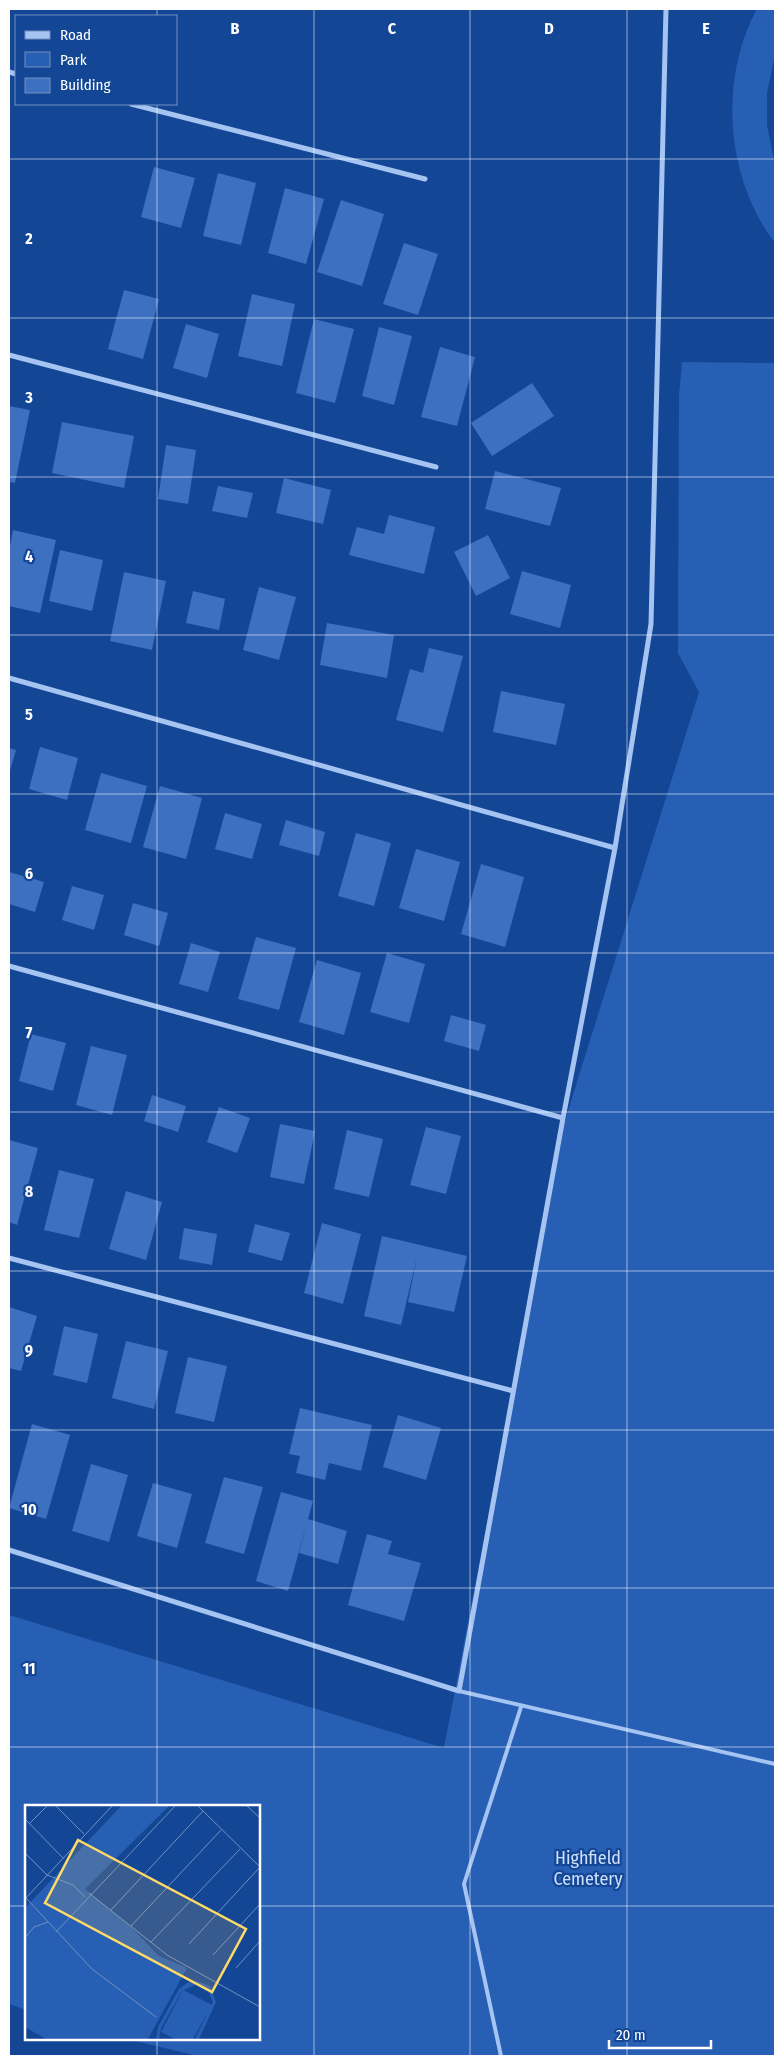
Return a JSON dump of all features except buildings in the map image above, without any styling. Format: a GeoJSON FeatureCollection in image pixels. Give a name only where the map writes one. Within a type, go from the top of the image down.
{"type":"FeatureCollection","features":[{"type":"Feature","properties":{"kind":"street"},"geometry":{"type":"LineString","coordinates":[[9,1550],[459,1691],[563,1118],[615,848],[651,624],[666,9]]}},
{"type":"Feature","properties":{"kind":"street"},"geometry":{"type":"LineString","coordinates":[[135,105],[425,179]]}},
{"type":"Feature","properties":{"kind":"street"},"geometry":{"type":"LineString","coordinates":[[9,355],[436,467]]}},
{"type":"Feature","properties":{"kind":"street"},"geometry":{"type":"LineString","coordinates":[[9,678],[615,848]]}},
{"type":"Feature","properties":{"kind":"street"},"geometry":{"type":"LineString","coordinates":[[9,966],[563,1118]]}},
{"type":"Feature","properties":{"kind":"street"},"geometry":{"type":"LineString","coordinates":[[9,1258],[513,1391]]}},
{"type":"Feature","properties":{"kind":"lane"},"geometry":{"type":"LineString","coordinates":[[459,1691],[521,1707],[775,1764]]}},
{"type":"Feature","properties":{"kind":"lane"},"geometry":{"type":"LineString","coordinates":[[501,2056],[464,1884],[521,1707]]}},
{"type":"Feature","properties":{"kind":"green space"},"geometry":{"type":"Polygon","coordinates":[[[757,9],[775,9],[775,54],[767,93],[767,125],[775,166],[775,243],[759,217],[746,189],[737,160],[733,129],[733,97],[736,67],[745,37],[757,9]]]}},
{"type":"Feature","properties":{"kind":"green space","name":"Highfield Cemetery"},"geometry":{"type":"Polygon","coordinates":[[[682,362],[775,363],[775,2056],[198,2056],[131,2040],[260,2040],[260,1805],[25,1805],[25,2010],[9,2004],[9,1615],[444,1748],[562,1130],[699,692],[678,653],[679,395],[682,362]]]}}]}
